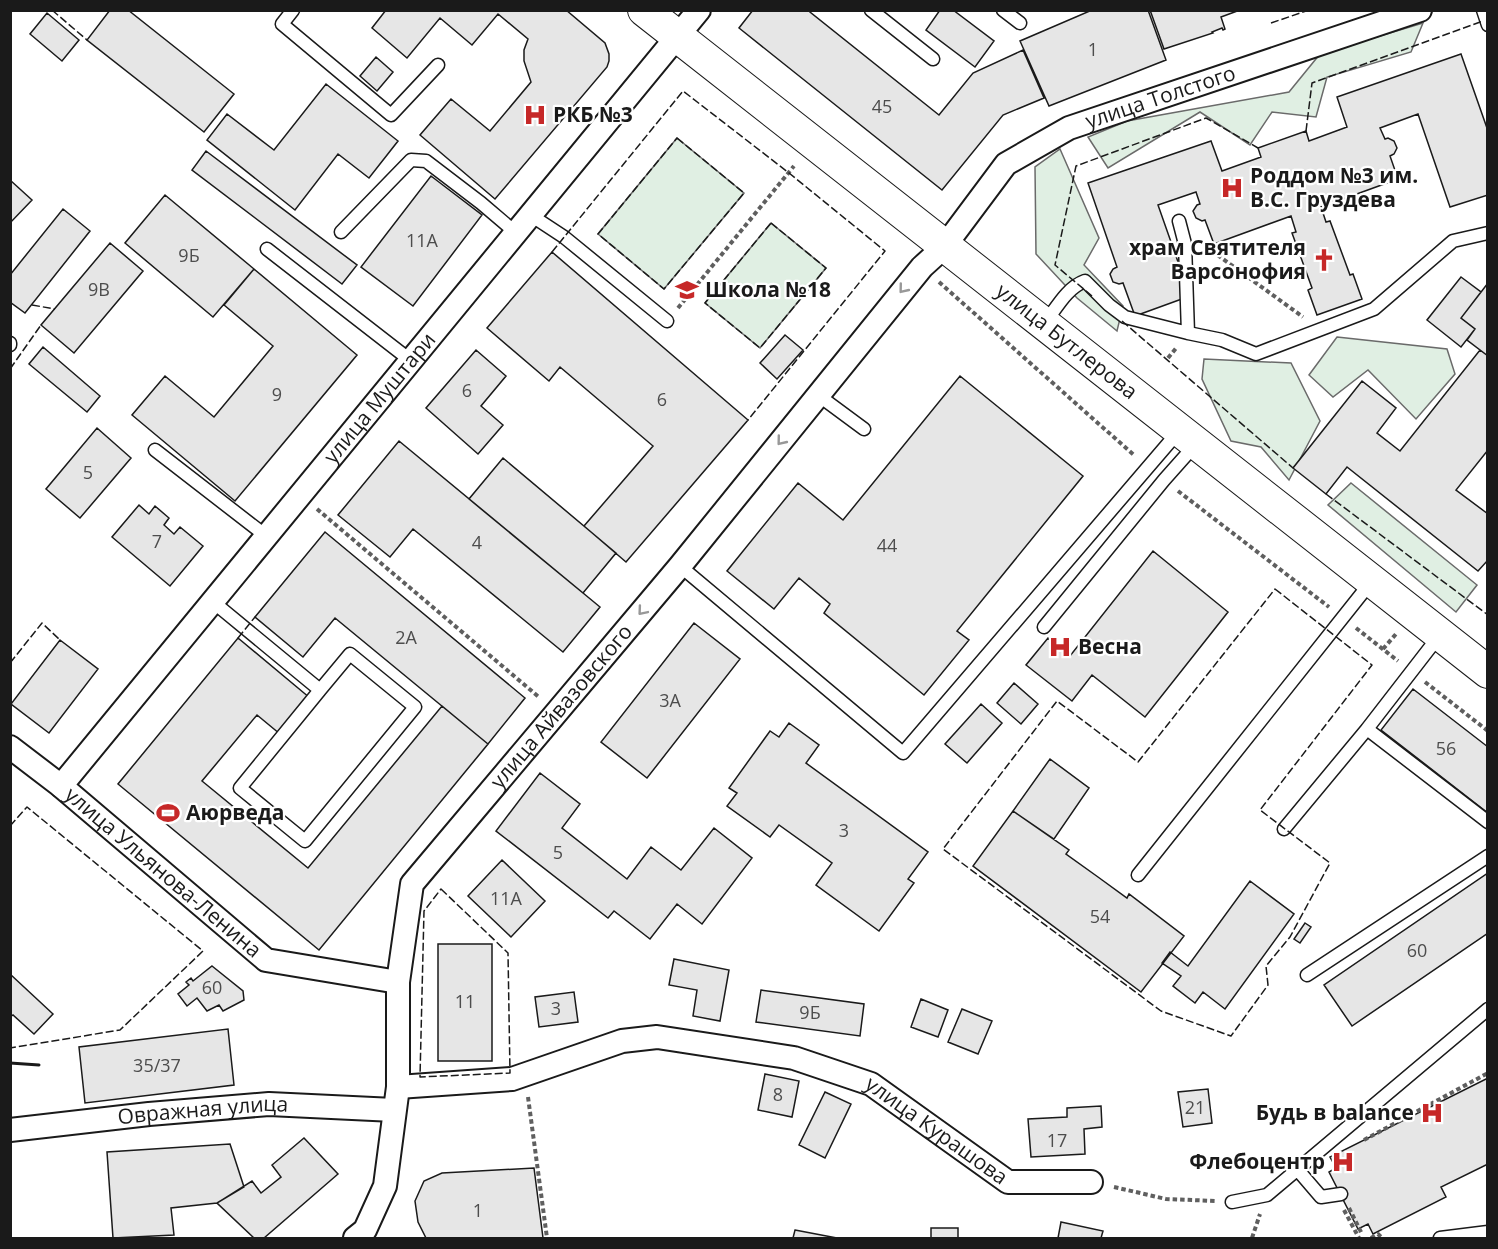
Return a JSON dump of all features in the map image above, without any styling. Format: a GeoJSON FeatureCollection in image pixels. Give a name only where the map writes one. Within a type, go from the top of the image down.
{"type":"FeatureCollection","features":[{"type":"Feature","properties":{"kind":"main road","name":"улица Бутлерова"},"geometry":{"type":"LineString","coordinates":[[644,10],[1371,582],[1440,635],[1480,662]]}},
{"type":"Feature","properties":{"kind":"street","name":"улица Муштари"},"geometry":{"type":"LineString","coordinates":[[61,786],[699,10]]}},
{"type":"Feature","properties":{"kind":"street","name":"улица Толстого"},"geometry":{"type":"LineString","coordinates":[[944,247],[1006,164],[1068,128],[1420,10]]}},
{"type":"Feature","properties":{"kind":"street","name":"улица Айвазовского"},"geometry":{"type":"LineString","coordinates":[[365,1236],[385,1186],[398,1087],[398,982],[412,884],[680,566],[922,267],[944,247]]}},
{"type":"Feature","properties":{"kind":"street","name":"улица Ульянова-Ленина"},"geometry":{"type":"LineString","coordinates":[[10,747],[61,786],[266,960],[398,982]]}},
{"type":"Feature","properties":{"kind":"street","name":"улица Курашова"},"geometry":{"type":"LineString","coordinates":[[398,1087],[512,1079],[622,1041],[657,1037],[794,1058],[871,1084],[1008,1182],[1091,1182]]}},
{"type":"Feature","properties":{"kind":"street","name":"Овражная улица"},"geometry":{"type":"LineString","coordinates":[[10,1130],[149,1114],[270,1104],[394,1110]]}},
{"type":"Feature","properties":{"kind":"lane"},"geometry":{"type":"LineString","coordinates":[[293,10],[282,24],[391,115],[438,64]]}},
{"type":"Feature","properties":{"kind":"lane"},"geometry":{"type":"LineString","coordinates":[[871,10],[933,59]]}},
{"type":"Feature","properties":{"kind":"lane"},"geometry":{"type":"LineString","coordinates":[[1003,10],[1020,23]]}},
{"type":"Feature","properties":{"kind":"lane"},"geometry":{"type":"LineString","coordinates":[[1483,10],[1488,25]]}},
{"type":"Feature","properties":{"kind":"lane"},"geometry":{"type":"LineString","coordinates":[[341,232],[411,160],[426,161],[481,202],[515,232]]}},
{"type":"Feature","properties":{"kind":"lane"},"geometry":{"type":"LineString","coordinates":[[529,214],[564,237],[667,321]]}},
{"type":"Feature","properties":{"kind":"lane"},"geometry":{"type":"LineString","coordinates":[[1179,221],[1185,244],[1188,333]]}},
{"type":"Feature","properties":{"kind":"lane"},"geometry":{"type":"LineString","coordinates":[[1043,325],[1068,292],[1077,284],[1085,281],[1125,317],[1222,340],[1256,354],[1374,309],[1453,241],[1488,233]]}},
{"type":"Feature","properties":{"kind":"lane"},"geometry":{"type":"LineString","coordinates":[[267,249],[410,360]]}},
{"type":"Feature","properties":{"kind":"lane"},"geometry":{"type":"LineString","coordinates":[[818,396],[864,429]]}},
{"type":"Feature","properties":{"kind":"lane"},"geometry":{"type":"LineString","coordinates":[[680,566],[903,753],[1148,468],[1188,438]]}},
{"type":"Feature","properties":{"kind":"lane"},"geometry":{"type":"LineString","coordinates":[[1044,627],[1164,480],[1188,438]]}},
{"type":"Feature","properties":{"kind":"lane"},"geometry":{"type":"LineString","coordinates":[[155,450],[266,536]]}},
{"type":"Feature","properties":{"kind":"lane"},"geometry":{"type":"LineString","coordinates":[[1138,875],[1371,582]]}},
{"type":"Feature","properties":{"kind":"lane"},"geometry":{"type":"LineString","coordinates":[[212,601],[320,690]]}},
{"type":"Feature","properties":{"kind":"lane"},"geometry":{"type":"LineString","coordinates":[[1284,829],[1367,729],[1440,635]]}},
{"type":"Feature","properties":{"kind":"lane"},"geometry":{"type":"LineString","coordinates":[[350,654],[414,707],[305,841],[240,788],[320,690],[350,654]]}},
{"type":"Feature","properties":{"kind":"lane"},"geometry":{"type":"LineString","coordinates":[[1367,729],[1488,822]]}},
{"type":"Feature","properties":{"kind":"lane"},"geometry":{"type":"LineString","coordinates":[[1307,975],[1488,856]]}},
{"type":"Feature","properties":{"kind":"lane"},"geometry":{"type":"LineString","coordinates":[[1232,1202],[1267,1195],[1488,1009]]}},
{"type":"Feature","properties":{"kind":"lane"},"geometry":{"type":"LineString","coordinates":[[1297,1169],[1321,1197],[1344,1199]]}},
{"type":"Feature","properties":{"kind":"lane"},"geometry":{"type":"LineString","coordinates":[[1440,1239],[1488,1232]]}},
{"type":"Feature","properties":{"kind":"path"},"geometry":{"type":"LineString","coordinates":[[667,321],[794,166]]}},
{"type":"Feature","properties":{"kind":"path"},"geometry":{"type":"LineString","coordinates":[[1185,244],[1212,251],[1319,329]]}},
{"type":"Feature","properties":{"kind":"path"},"geometry":{"type":"LineString","coordinates":[[938,281],[1148,468]]}},
{"type":"Feature","properties":{"kind":"path"},"geometry":{"type":"LineString","coordinates":[[1164,480],[1488,731]]}},
{"type":"Feature","properties":{"kind":"path"},"geometry":{"type":"LineString","coordinates":[[300,495],[556,712]]}},
{"type":"Feature","properties":{"kind":"path"},"geometry":{"type":"LineString","coordinates":[[1356,1145],[1488,1073]]}},
{"type":"Feature","properties":{"kind":"path"},"geometry":{"type":"LineString","coordinates":[[525,1075],[547,1239]]}},
{"type":"Feature","properties":{"kind":"path"},"geometry":{"type":"LineString","coordinates":[[1091,1182],[1166,1199],[1232,1202]]}},
{"type":"Feature","properties":{"kind":"path"},"geometry":{"type":"LineString","coordinates":[[1344,1199],[1362,1234]]}},
{"type":"Feature","properties":{"kind":"path"},"geometry":{"type":"LineString","coordinates":[[1354,1229],[1359,1239]]}},
{"type":"Feature","properties":{"kind":"path"},"geometry":{"type":"LineString","coordinates":[[1371,1239],[1378,1234],[1382,1239]]}},
{"type":"Feature","properties":{"kind":"green space"},"geometry":{"type":"Polygon","coordinates":[[[1423,23],[1411,52],[1327,77],[1316,117],[1272,112],[1250,145],[1200,112],[1108,168],[1088,137],[1127,121],[1289,92],[1320,54],[1423,23]]]}},
{"type":"Feature","properties":{"kind":"green space"},"geometry":{"type":"Polygon","coordinates":[[[677,138],[744,193],[664,289],[598,234],[677,138]]]}},
{"type":"Feature","properties":{"kind":"green space"},"geometry":{"type":"Polygon","coordinates":[[[1060,149],[1099,238],[1084,265],[1123,306],[1117,331],[1077,298],[1036,254],[1035,167],[1060,149]]]}},
{"type":"Feature","properties":{"kind":"green space"},"geometry":{"type":"Polygon","coordinates":[[[771,223],[826,268],[760,348],[705,303],[771,223]]]}},
{"type":"Feature","properties":{"kind":"green space"},"geometry":{"type":"Polygon","coordinates":[[[1337,337],[1447,349],[1455,374],[1416,419],[1368,370],[1333,397],[1309,375],[1337,337]]]}},
{"type":"Feature","properties":{"kind":"green space"},"geometry":{"type":"Polygon","coordinates":[[[1204,359],[1291,363],[1320,421],[1289,480],[1261,447],[1231,441],[1202,379],[1204,359]]]}},
{"type":"Feature","properties":{"kind":"green space"},"geometry":{"type":"Polygon","coordinates":[[[1351,483],[1477,585],[1456,612],[1328,505],[1351,483]]]}},
{"type":"Feature","properties":{"kind":"building"},"geometry":{"type":"Polygon","coordinates":[[[110,10],[128,10],[234,94],[204,132],[87,40],[110,10]]]}},
{"type":"Feature","properties":{"kind":"building","name":"РКБ №3"},"geometry":{"type":"Polygon","coordinates":[[[386,10],[566,10],[605,43],[609,61],[607,67],[495,199],[420,135],[451,99],[490,131],[531,82],[524,61],[524,50],[528,39],[498,14],[472,45],[440,18],[407,58],[372,28],[386,10]]]}},
{"type":"Feature","properties":{"kind":"building"},"geometry":{"type":"Polygon","coordinates":[[[753,10],[811,10],[810,12],[939,115],[973,73],[1023,50],[1044,98],[1003,115],[942,190],[739,28],[753,10]]]}},
{"type":"Feature","properties":{"kind":"building"},"geometry":{"type":"Polygon","coordinates":[[[940,10],[953,10],[994,41],[975,67],[926,30],[940,10]]]}},
{"type":"Feature","properties":{"kind":"building"},"geometry":{"type":"Polygon","coordinates":[[[1092,10],[1148,10],[1166,60],[1049,106],[1020,41],[1092,10]]]}},
{"type":"Feature","properties":{"kind":"building"},"geometry":{"type":"Polygon","coordinates":[[[1150,10],[1240,10],[1221,17],[1225,29],[1222,28],[1164,49],[1150,10]]]}},
{"type":"Feature","properties":{"kind":"building"},"geometry":{"type":"Polygon","coordinates":[[[47,13],[79,40],[62,61],[30,34],[47,13]]]}},
{"type":"Feature","properties":{"kind":"building","name":"Роддом №3 им. В.С. Груздева"},"geometry":{"type":"Polygon","coordinates":[[[1461,54],[1488,131],[1488,195],[1450,207],[1418,114],[1380,128],[1385,139],[1394,141],[1397,148],[1390,156],[1398,179],[1321,207],[1326,222],[1330,221],[1350,275],[1353,274],[1362,299],[1317,315],[1308,290],[1312,288],[1292,233],[1296,232],[1291,216],[1214,244],[1205,220],[1196,218],[1193,211],[1200,204],[1196,192],[1158,205],[1190,296],[1135,316],[1123,283],[1113,282],[1110,274],[1117,267],[1088,183],[1211,141],[1222,171],[1261,157],[1258,148],[1306,131],[1309,141],[1347,127],[1337,97],[1461,54]]]}},
{"type":"Feature","properties":{"kind":"building"},"geometry":{"type":"Polygon","coordinates":[[[376,57],[393,72],[377,91],[360,76],[376,57]]]}},
{"type":"Feature","properties":{"kind":"building"},"geometry":{"type":"Polygon","coordinates":[[[326,84],[398,141],[369,178],[338,154],[295,210],[207,140],[227,114],[274,150],[326,84]]]}},
{"type":"Feature","properties":{"kind":"building"},"geometry":{"type":"Polygon","coordinates":[[[206,151],[357,265],[342,284],[192,170],[206,151]]]}},
{"type":"Feature","properties":{"kind":"building"},"geometry":{"type":"Polygon","coordinates":[[[431,176],[482,215],[413,306],[361,267],[431,176]]]}},
{"type":"Feature","properties":{"kind":"building"},"geometry":{"type":"Polygon","coordinates":[[[10,180],[32,200],[10,223],[10,180]]]}},
{"type":"Feature","properties":{"kind":"building"},"geometry":{"type":"Polygon","coordinates":[[[165,195],[254,269],[213,317],[125,243],[165,195]]]}},
{"type":"Feature","properties":{"kind":"building"},"geometry":{"type":"Polygon","coordinates":[[[63,209],[90,231],[25,313],[10,302],[10,275],[63,209]]]}},
{"type":"Feature","properties":{"kind":"building"},"geometry":{"type":"Polygon","coordinates":[[[110,243],[143,271],[74,353],[41,325],[110,243]]]}},
{"type":"Feature","properties":{"kind":"building"},"geometry":{"type":"Polygon","coordinates":[[[552,252],[748,420],[626,562],[584,526],[653,446],[560,367],[549,381],[487,328],[552,252]]]}},
{"type":"Feature","properties":{"kind":"building"},"geometry":{"type":"Polygon","coordinates":[[[254,269],[357,355],[235,501],[132,415],[165,376],[214,417],[273,346],[224,305],[254,269]]]}},
{"type":"Feature","properties":{"kind":"building"},"geometry":{"type":"Polygon","coordinates":[[[1461,277],[1481,292],[1461,318],[1475,329],[1461,347],[1427,320],[1461,277]]]}},
{"type":"Feature","properties":{"kind":"building"},"geometry":{"type":"Polygon","coordinates":[[[1488,283],[1488,356],[1467,340],[1475,329],[1461,318],[1488,283]]]}},
{"type":"Feature","properties":{"kind":"building"},"geometry":{"type":"Polygon","coordinates":[[[785,335],[803,350],[777,379],[760,363],[785,335]]]}},
{"type":"Feature","properties":{"kind":"building"},"geometry":{"type":"Polygon","coordinates":[[[43,347],[100,396],[87,412],[29,364],[43,347]]]}},
{"type":"Feature","properties":{"kind":"building"},"geometry":{"type":"Polygon","coordinates":[[[476,350],[506,376],[481,406],[503,425],[478,454],[426,408],[476,350]]]}},
{"type":"Feature","properties":{"kind":"building"},"geometry":{"type":"Polygon","coordinates":[[[1480,350],[1488,356],[1488,450],[1456,490],[1488,514],[1488,560],[1478,571],[1347,467],[1326,494],[1293,468],[1362,381],[1396,408],[1377,433],[1400,451],[1480,350]]]}},
{"type":"Feature","properties":{"kind":"building"},"geometry":{"type":"Polygon","coordinates":[[[960,376],[1083,476],[957,631],[969,640],[924,695],[824,613],[830,604],[799,578],[774,609],[727,571],[798,483],[843,520],[960,376]]]}},
{"type":"Feature","properties":{"kind":"building"},"geometry":{"type":"Polygon","coordinates":[[[97,428],[131,458],[80,518],[46,489],[97,428]]]}},
{"type":"Feature","properties":{"kind":"building"},"geometry":{"type":"Polygon","coordinates":[[[399,441],[600,607],[563,652],[413,529],[390,557],[338,515],[399,441]]]}},
{"type":"Feature","properties":{"kind":"building"},"geometry":{"type":"Polygon","coordinates":[[[503,458],[616,553],[583,593],[469,499],[503,458]]]}},
{"type":"Feature","properties":{"kind":"building"},"geometry":{"type":"Polygon","coordinates":[[[139,505],[149,514],[155,506],[169,518],[164,525],[174,534],[180,527],[203,546],[170,586],[112,537],[139,505]]]}},
{"type":"Feature","properties":{"kind":"building"},"geometry":{"type":"Polygon","coordinates":[[[325,532],[525,698],[488,744],[335,618],[303,657],[255,617],[325,532]]]}},
{"type":"Feature","properties":{"kind":"building"},"geometry":{"type":"Polygon","coordinates":[[[1153,551],[1228,612],[1145,717],[1092,675],[1072,701],[1026,665],[1048,638],[1070,656],[1153,551]]]}},
{"type":"Feature","properties":{"kind":"building"},"geometry":{"type":"Polygon","coordinates":[[[694,623],[740,659],[647,778],[601,742],[694,623]]]}},
{"type":"Feature","properties":{"kind":"building"},"geometry":{"type":"Polygon","coordinates":[[[238,638],[310,698],[280,734],[257,715],[202,781],[308,868],[442,706],[488,744],[319,950],[118,784],[238,638]]]}},
{"type":"Feature","properties":{"kind":"building"},"geometry":{"type":"Polygon","coordinates":[[[60,640],[98,669],[49,733],[11,704],[60,640]]]}},
{"type":"Feature","properties":{"kind":"building"},"geometry":{"type":"Polygon","coordinates":[[[1014,683],[1038,704],[1021,724],[997,703],[1014,683]]]}},
{"type":"Feature","properties":{"kind":"building"},"geometry":{"type":"Polygon","coordinates":[[[1413,689],[1488,747],[1488,813],[1381,730],[1413,689]]]}},
{"type":"Feature","properties":{"kind":"building"},"geometry":{"type":"Polygon","coordinates":[[[981,704],[1002,723],[967,763],[945,744],[981,704]]]}},
{"type":"Feature","properties":{"kind":"building"},"geometry":{"type":"Polygon","coordinates":[[[789,723],[819,745],[806,763],[928,852],[908,879],[914,883],[879,931],[816,885],[832,863],[779,825],[770,837],[727,806],[737,793],[729,788],[770,731],[779,737],[789,723]]]}},
{"type":"Feature","properties":{"kind":"building"},"geometry":{"type":"Polygon","coordinates":[[[1050,759],[1089,788],[1054,839],[1013,811],[1050,759]]]}},
{"type":"Feature","properties":{"kind":"building"},"geometry":{"type":"Polygon","coordinates":[[[540,773],[580,804],[562,828],[627,879],[651,847],[681,870],[714,828],[752,858],[702,924],[677,904],[650,939],[614,911],[608,918],[496,831],[540,773]]]}},
{"type":"Feature","properties":{"kind":"building"},"geometry":{"type":"Polygon","coordinates":[[[1013,811],[1069,850],[1066,854],[1127,898],[1129,894],[1184,936],[1141,992],[973,866],[1013,811]]]}},
{"type":"Feature","properties":{"kind":"building"},"geometry":{"type":"Polygon","coordinates":[[[502,860],[545,901],[511,937],[468,896],[502,860]]]}},
{"type":"Feature","properties":{"kind":"building"},"geometry":{"type":"Polygon","coordinates":[[[1488,873],[1488,933],[1352,1026],[1324,985],[1488,873]]]}},
{"type":"Feature","properties":{"kind":"building"},"geometry":{"type":"Polygon","coordinates":[[[1250,881],[1294,914],[1225,1009],[1203,992],[1195,1003],[1173,986],[1181,976],[1162,963],[1170,952],[1188,966],[1250,881]]]}},
{"type":"Feature","properties":{"kind":"building"},"geometry":{"type":"Polygon","coordinates":[[[1305,923],[1311,927],[1300,943],[1294,939],[1305,923]]]}},
{"type":"Feature","properties":{"kind":"building"},"geometry":{"type":"Polygon","coordinates":[[[438,944],[492,944],[492,1061],[438,1061],[438,944]]]}},
{"type":"Feature","properties":{"kind":"building"},"geometry":{"type":"Polygon","coordinates":[[[674,959],[729,970],[720,1021],[693,1016],[697,990],[669,985],[674,959]]]}},
{"type":"Feature","properties":{"kind":"building"},"geometry":{"type":"Polygon","coordinates":[[[212,966],[243,991],[244,1000],[223,1011],[219,1005],[207,1011],[197,998],[187,1006],[178,994],[189,985],[186,982],[191,978],[193,981],[212,966]]]}},
{"type":"Feature","properties":{"kind":"building"},"geometry":{"type":"Polygon","coordinates":[[[10,974],[53,1014],[34,1034],[13,1015],[10,1017],[10,974]]]}},
{"type":"Feature","properties":{"kind":"building"},"geometry":{"type":"Polygon","coordinates":[[[761,990],[864,1004],[860,1036],[756,1022],[761,990]]]}},
{"type":"Feature","properties":{"kind":"building"},"geometry":{"type":"Polygon","coordinates":[[[574,992],[578,1022],[539,1027],[535,997],[574,992]]]}},
{"type":"Feature","properties":{"kind":"building"},"geometry":{"type":"Polygon","coordinates":[[[921,999],[948,1010],[938,1037],[911,1027],[921,999]]]}},
{"type":"Feature","properties":{"kind":"building"},"geometry":{"type":"Polygon","coordinates":[[[962,1009],[992,1021],[978,1054],[948,1042],[962,1009]]]}},
{"type":"Feature","properties":{"kind":"building"},"geometry":{"type":"Polygon","coordinates":[[[228,1029],[234,1085],[85,1103],[79,1047],[228,1029]]]}},
{"type":"Feature","properties":{"kind":"building"},"geometry":{"type":"Polygon","coordinates":[[[765,1074],[799,1081],[792,1117],[758,1110],[765,1074]]]}},
{"type":"Feature","properties":{"kind":"building"},"geometry":{"type":"Polygon","coordinates":[[[1488,1078],[1488,1164],[1441,1187],[1446,1197],[1373,1234],[1368,1224],[1358,1229],[1329,1172],[1336,1168],[1330,1157],[1488,1078]]]}},
{"type":"Feature","properties":{"kind":"building"},"geometry":{"type":"Polygon","coordinates":[[[1208,1089],[1212,1123],[1183,1127],[1178,1092],[1208,1089]]]}},
{"type":"Feature","properties":{"kind":"building"},"geometry":{"type":"Polygon","coordinates":[[[825,1092],[851,1104],[825,1158],[799,1145],[825,1092]]]}},
{"type":"Feature","properties":{"kind":"building"},"geometry":{"type":"Polygon","coordinates":[[[1101,1106],[1102,1127],[1084,1129],[1085,1154],[1031,1157],[1028,1119],[1067,1117],[1067,1108],[1101,1106]]]}},
{"type":"Feature","properties":{"kind":"building"},"geometry":{"type":"Polygon","coordinates":[[[304,1138],[338,1174],[264,1238],[254,1238],[217,1203],[252,1181],[261,1193],[281,1177],[272,1165],[304,1138]]]}},
{"type":"Feature","properties":{"kind":"building"},"geometry":{"type":"Polygon","coordinates":[[[230,1144],[244,1187],[217,1203],[171,1208],[174,1235],[113,1238],[107,1152],[230,1144]]]}},
{"type":"Feature","properties":{"kind":"building"},"geometry":{"type":"Polygon","coordinates":[[[534,1168],[543,1238],[426,1238],[418,1222],[415,1201],[424,1181],[442,1173],[534,1168]]]}},
{"type":"Feature","properties":{"kind":"building"},"geometry":{"type":"Polygon","coordinates":[[[1061,1222],[1103,1231],[1101,1238],[1058,1238],[1061,1222]]]}},
{"type":"Feature","properties":{"kind":"building"},"geometry":{"type":"Polygon","coordinates":[[[931,1228],[958,1228],[958,1238],[931,1238],[931,1228]]]}},
{"type":"Feature","properties":{"kind":"building"},"geometry":{"type":"Polygon","coordinates":[[[795,1230],[837,1238],[793,1238],[795,1230]]]}},
{"type":"Feature","properties":{"kind":"fence"},"geometry":{"type":"LineString","coordinates":[[52,10],[87,40]]}},
{"type":"Feature","properties":{"kind":"fence"},"geometry":{"type":"LineString","coordinates":[[1271,23],[1309,10]]}},
{"type":"Feature","properties":{"kind":"fence"},"geometry":{"type":"LineString","coordinates":[[1306,131],[1312,83],[1483,21]]}},
{"type":"Feature","properties":{"kind":"fence"},"geometry":{"type":"LineString","coordinates":[[552,252],[683,91],[885,251],[748,420]]}},
{"type":"Feature","properties":{"kind":"fence"},"geometry":{"type":"LineString","coordinates":[[1092,296],[1055,265],[1076,166],[1206,118],[1258,148]]}},
{"type":"Feature","properties":{"kind":"fence"},"geometry":{"type":"LineString","coordinates":[[677,138],[744,193],[664,289],[598,234],[677,138]]}},
{"type":"Feature","properties":{"kind":"fence"},"geometry":{"type":"LineString","coordinates":[[771,223],[826,268],[760,348],[705,303],[771,223]]}},
{"type":"Feature","properties":{"kind":"fence"},"geometry":{"type":"LineString","coordinates":[[32,305],[55,309]]}},
{"type":"Feature","properties":{"kind":"fence"},"geometry":{"type":"LineString","coordinates":[[1122,321],[1293,468]]}},
{"type":"Feature","properties":{"kind":"fence"},"geometry":{"type":"LineString","coordinates":[[10,369],[41,325]]}},
{"type":"Feature","properties":{"kind":"fence"},"geometry":{"type":"LineString","coordinates":[[1326,494],[1488,615]]}},
{"type":"Feature","properties":{"kind":"fence"},"geometry":{"type":"LineString","coordinates":[[1275,589],[1372,665],[1260,810],[1330,863],[1290,937],[1266,966],[1268,985],[1231,1036],[1161,1011],[943,849],[1057,701],[1138,762],[1275,589]]}},
{"type":"Feature","properties":{"kind":"fence"},"geometry":{"type":"LineString","coordinates":[[238,638],[255,617]]}},
{"type":"Feature","properties":{"kind":"fence"},"geometry":{"type":"LineString","coordinates":[[10,663],[42,623],[60,640]]}},
{"type":"Feature","properties":{"kind":"fence"},"geometry":{"type":"LineString","coordinates":[[10,826],[27,807],[203,951],[120,1030],[10,1048]]}},
{"type":"Feature","properties":{"kind":"fence"},"geometry":{"type":"LineString","coordinates":[[441,889],[508,953],[510,1073],[420,1077],[424,911],[441,889]]}},
{"type":"Feature","properties":{"kind":"wall"},"geometry":{"type":"LineString","coordinates":[[10,1063],[39,1065]]}},
{"type":"Feature","properties":{"kind":"place","name":"РКБ №3"},"geometry":{"type":"Point","coordinates":[535,115]}},
{"type":"Feature","properties":{"kind":"place","name":"Роддом №3 им. В.С. Груздева"},"geometry":{"type":"Point","coordinates":[1232,188]}},
{"type":"Feature","properties":{"kind":"place","name":"храм Святителя Варсонофия"},"geometry":{"type":"Point","coordinates":[1324,260]}},
{"type":"Feature","properties":{"kind":"place","name":"Школа №18"},"geometry":{"type":"Point","coordinates":[687,290]}},
{"type":"Feature","properties":{"kind":"place","name":"Весна"},"geometry":{"type":"Point","coordinates":[1060,647]}},
{"type":"Feature","properties":{"kind":"place","name":"Аюрведа"},"geometry":{"type":"Point","coordinates":[168,813]}},
{"type":"Feature","properties":{"kind":"place","name":"Будь в balance"},"geometry":{"type":"Point","coordinates":[1432,1113]}},
{"type":"Feature","properties":{"kind":"place","name":"Флебоцентр"},"geometry":{"type":"Point","coordinates":[1343,1162]}}]}
